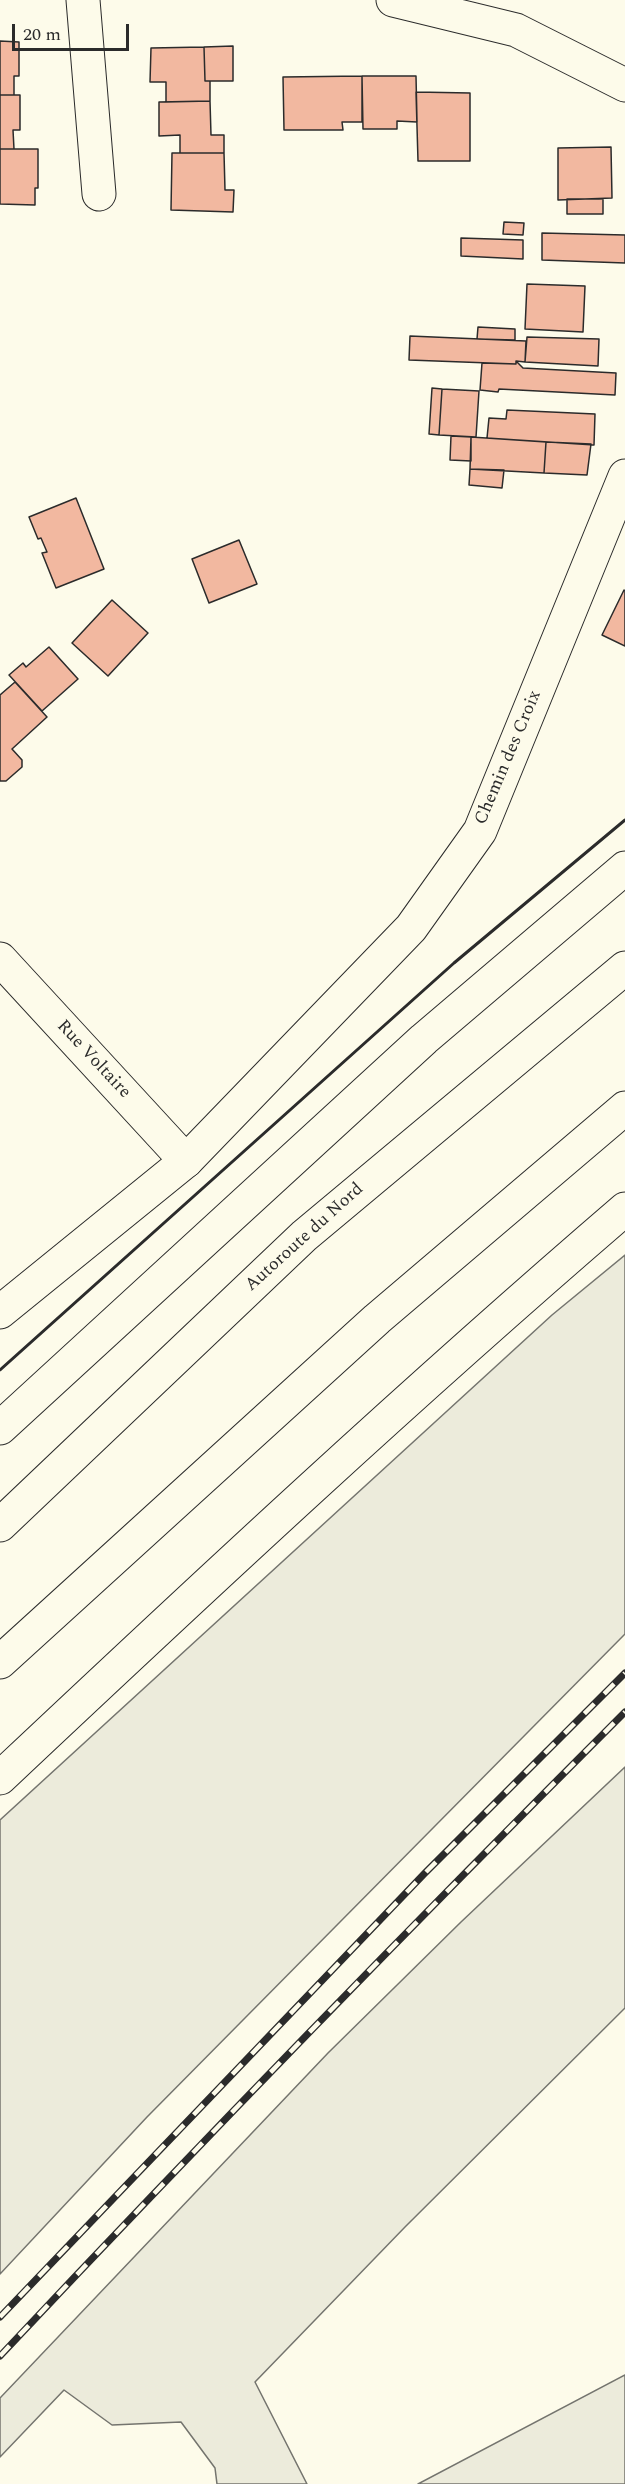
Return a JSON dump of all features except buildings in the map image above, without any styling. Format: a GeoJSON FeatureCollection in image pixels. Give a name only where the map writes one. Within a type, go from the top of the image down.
{"type":"FeatureCollection","features":[{"type":"Feature","properties":{"kind":"main road"},"geometry":{"type":"LineString","coordinates":[[83,0],[99,194]]}},
{"type":"Feature","properties":{"kind":"main road"},"geometry":{"type":"LineString","coordinates":[[393,0],[516,30],[625,85]]}},
{"type":"Feature","properties":{"kind":"main road","name":"Chemin des Croix"},"geometry":{"type":"LineString","coordinates":[[0,1312],[186,1161],[411,928],[480,831],[625,476]]}},
{"type":"Feature","properties":{"kind":"main road"},"geometry":{"type":"LineString","coordinates":[[0,1428],[424,1039],[625,868]]}},
{"type":"Feature","properties":{"kind":"main road","name":"Rue Voltaire"},"geometry":{"type":"LineString","coordinates":[[0,959],[186,1161]]}},
{"type":"Feature","properties":{"kind":"main road","name":"Autoroute du Nord"},"geometry":{"type":"LineString","coordinates":[[0,1525],[304,1236],[625,968]]}},
{"type":"Feature","properties":{"kind":"main road"},"geometry":{"type":"LineString","coordinates":[[0,1662],[377,1319],[625,1108]]}},
{"type":"Feature","properties":{"kind":"main road"},"geometry":{"type":"LineString","coordinates":[[0,1778],[247,1545],[625,1209]]}},
{"type":"Feature","properties":{"kind":"shaded area"},"geometry":{"type":"Polygon","coordinates":[[[625,1255],[625,1634],[147,2117],[0,2274],[0,1820],[552,1315],[625,1255]]]}},
{"type":"Feature","properties":{"kind":"shaded area"},"geometry":{"type":"Polygon","coordinates":[[[625,1767],[625,2008],[405,2227],[255,2382],[307,2484],[217,2484],[215,2468],[181,2422],[112,2425],[64,2390],[0,2457],[0,2398],[328,2053],[461,1922],[625,1767]]]}},
{"type":"Feature","properties":{"kind":"shaded area"},"geometry":{"type":"Polygon","coordinates":[[[625,2375],[625,2484],[418,2484],[625,2375]]]}},
{"type":"Feature","properties":{"kind":"railway"},"geometry":{"type":"LineString","coordinates":[[0,2317],[424,1874],[625,1673]]}},
{"type":"Feature","properties":{"kind":"railway"},"geometry":{"type":"LineString","coordinates":[[0,2356],[310,2031],[625,1712]]}},
{"type":"Feature","properties":{"kind":"wall"},"geometry":{"type":"LineString","coordinates":[[0,1370],[454,963],[625,820]]}}]}
